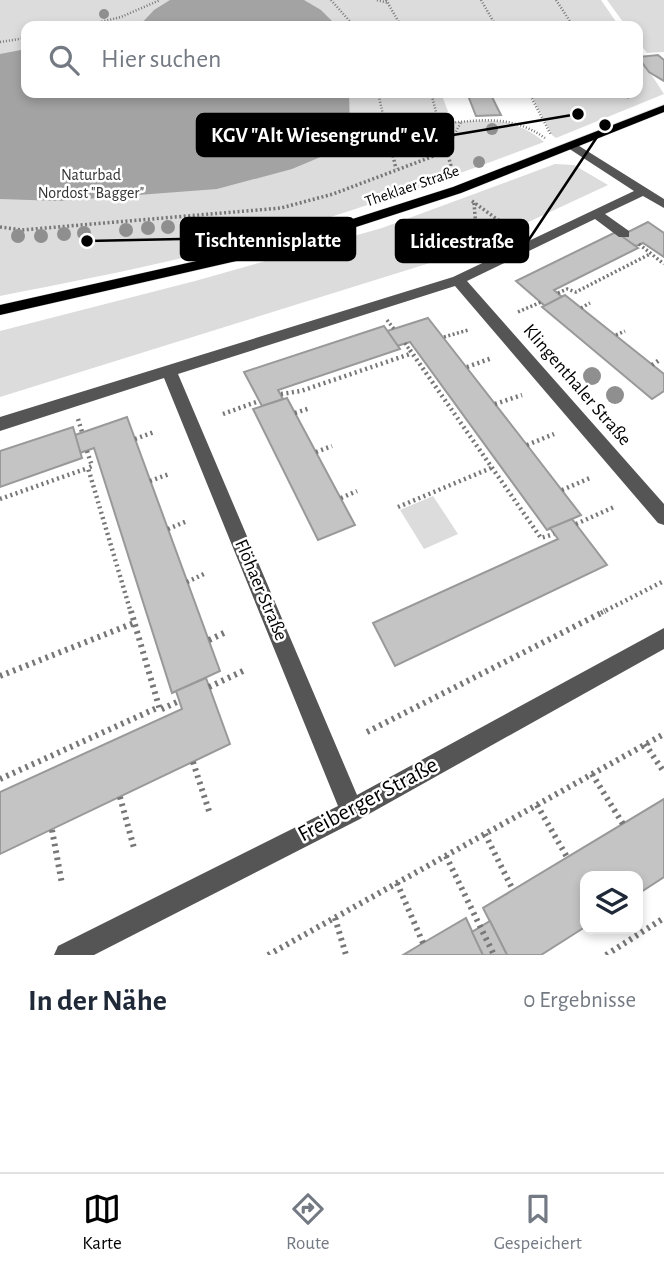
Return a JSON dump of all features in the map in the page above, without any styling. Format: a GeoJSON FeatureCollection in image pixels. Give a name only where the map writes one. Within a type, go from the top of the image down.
{"type":"FeatureCollection","features":[{"type":"Feature","properties":{"kind":"main road","name":"Theklaer Straße"},"geometry":{"type":"LineString","coordinates":[[0,310],[280,247],[457,190],[664,108]]}},
{"type":"Feature","properties":{"kind":"street"},"geometry":{"type":"LineString","coordinates":[[572,146],[664,204]]}},
{"type":"Feature","properties":{"kind":"street"},"geometry":{"type":"LineString","coordinates":[[0,424],[458,280],[643,191]]}},
{"type":"Feature","properties":{"kind":"street"},"geometry":{"type":"LineString","coordinates":[[596,214],[624,234]]}},
{"type":"Feature","properties":{"kind":"street","name":"Klingenthaler Straße"},"geometry":{"type":"LineString","coordinates":[[458,280],[664,517]]}},
{"type":"Feature","properties":{"kind":"street","name":"Flöhaer Straße"},"geometry":{"type":"LineString","coordinates":[[168,370],[352,811]]}},
{"type":"Feature","properties":{"kind":"street","name":"Freiberger Straße"},"geometry":{"type":"LineString","coordinates":[[67,955],[352,811],[664,638]]}},
{"type":"Feature","properties":{"kind":"path"},"geometry":{"type":"LineString","coordinates":[[103,21],[133,13],[160,0]]}},
{"type":"Feature","properties":{"kind":"path"},"geometry":{"type":"LineString","coordinates":[[331,0],[350,21]]}},
{"type":"Feature","properties":{"kind":"path"},"geometry":{"type":"LineString","coordinates":[[377,0],[387,2],[398,21]]}},
{"type":"Feature","properties":{"kind":"path"},"geometry":{"type":"LineString","coordinates":[[481,0],[493,21]]}},
{"type":"Feature","properties":{"kind":"path"},"geometry":{"type":"LineString","coordinates":[[556,0],[570,21]]}},
{"type":"Feature","properties":{"kind":"path"},"geometry":{"type":"LineString","coordinates":[[0,42],[21,39]]}},
{"type":"Feature","properties":{"kind":"path"},"geometry":{"type":"LineString","coordinates":[[379,98],[396,169]]}},
{"type":"Feature","properties":{"kind":"path"},"geometry":{"type":"LineString","coordinates":[[432,98],[451,166],[472,184]]}},
{"type":"Feature","properties":{"kind":"path"},"geometry":{"type":"LineString","coordinates":[[440,124],[502,118],[523,122],[550,141],[554,138],[532,98]]}},
{"type":"Feature","properties":{"kind":"path"},"geometry":{"type":"LineString","coordinates":[[0,227],[49,229],[281,208],[333,194],[446,152],[461,122]]}},
{"type":"Feature","properties":{"kind":"path"},"geometry":{"type":"LineString","coordinates":[[457,190],[532,246]]}},
{"type":"Feature","properties":{"kind":"path"},"geometry":{"type":"LineString","coordinates":[[474,202],[480,271]]}},
{"type":"Feature","properties":{"kind":"path"},"geometry":{"type":"LineString","coordinates":[[639,244],[664,264]]}},
{"type":"Feature","properties":{"kind":"path"},"geometry":{"type":"LineString","coordinates":[[558,293],[567,289],[576,292],[650,254]]}},
{"type":"Feature","properties":{"kind":"path"},"geometry":{"type":"LineString","coordinates":[[518,312],[541,302]]}},
{"type":"Feature","properties":{"kind":"path"},"geometry":{"type":"LineString","coordinates":[[581,308],[590,303]]}},
{"type":"Feature","properties":{"kind":"path"},"geometry":{"type":"LineString","coordinates":[[444,337],[468,330]]}},
{"type":"Feature","properties":{"kind":"path"},"geometry":{"type":"LineString","coordinates":[[616,335],[625,331]]}},
{"type":"Feature","properties":{"kind":"path"},"geometry":{"type":"LineString","coordinates":[[405,344],[541,538],[554,534]]}},
{"type":"Feature","properties":{"kind":"path"},"geometry":{"type":"LineString","coordinates":[[281,394],[301,391],[410,354]]}},
{"type":"Feature","properties":{"kind":"path"},"geometry":{"type":"LineString","coordinates":[[467,367],[492,358]]}},
{"type":"Feature","properties":{"kind":"path"},"geometry":{"type":"LineString","coordinates":[[652,365],[662,359]]}},
{"type":"Feature","properties":{"kind":"path"},"geometry":{"type":"LineString","coordinates":[[495,404],[522,395]]}},
{"type":"Feature","properties":{"kind":"path"},"geometry":{"type":"LineString","coordinates":[[223,414],[259,401]]}},
{"type":"Feature","properties":{"kind":"path"},"geometry":{"type":"LineString","coordinates":[[295,413],[310,408]]}},
{"type":"Feature","properties":{"kind":"path"},"geometry":{"type":"LineString","coordinates":[[135,439],[154,432]]}},
{"type":"Feature","properties":{"kind":"path"},"geometry":{"type":"LineString","coordinates":[[527,445],[554,434]]}},
{"type":"Feature","properties":{"kind":"path"},"geometry":{"type":"LineString","coordinates":[[316,452],[332,446]]}},
{"type":"Feature","properties":{"kind":"path"},"geometry":{"type":"LineString","coordinates":[[0,499],[92,466],[87,451]]}},
{"type":"Feature","properties":{"kind":"path"},"geometry":{"type":"LineString","coordinates":[[88,468],[160,710],[179,701]]}},
{"type":"Feature","properties":{"kind":"path"},"geometry":{"type":"LineString","coordinates":[[398,507],[491,468]]}},
{"type":"Feature","properties":{"kind":"path"},"geometry":{"type":"LineString","coordinates":[[150,481],[169,474]]}},
{"type":"Feature","properties":{"kind":"path"},"geometry":{"type":"LineString","coordinates":[[562,490],[590,478]]}},
{"type":"Feature","properties":{"kind":"path"},"geometry":{"type":"LineString","coordinates":[[341,498],[357,491]]}},
{"type":"Feature","properties":{"kind":"path"},"geometry":{"type":"LineString","coordinates":[[576,524],[614,507]]}},
{"type":"Feature","properties":{"kind":"path"},"geometry":{"type":"LineString","coordinates":[[168,528],[187,521]]}},
{"type":"Feature","properties":{"kind":"path"},"geometry":{"type":"LineString","coordinates":[[187,582],[206,573]]}},
{"type":"Feature","properties":{"kind":"path"},"geometry":{"type":"LineString","coordinates":[[367,732],[664,581]]}},
{"type":"Feature","properties":{"kind":"path"},"geometry":{"type":"LineString","coordinates":[[0,676],[134,623]]}},
{"type":"Feature","properties":{"kind":"path"},"geometry":{"type":"LineString","coordinates":[[209,640],[228,631]]}},
{"type":"Feature","properties":{"kind":"path"},"geometry":{"type":"LineString","coordinates":[[209,687],[243,671]]}},
{"type":"Feature","properties":{"kind":"path"},"geometry":{"type":"LineString","coordinates":[[0,779],[159,707]]}},
{"type":"Feature","properties":{"kind":"path"},"geometry":{"type":"LineString","coordinates":[[268,955],[664,734]]}},
{"type":"Feature","properties":{"kind":"path"},"geometry":{"type":"LineString","coordinates":[[645,744],[664,772]]}},
{"type":"Feature","properties":{"kind":"path"},"geometry":{"type":"LineString","coordinates":[[193,762],[209,811]]}},
{"type":"Feature","properties":{"kind":"path"},"geometry":{"type":"LineString","coordinates":[[592,774],[623,824]]}},
{"type":"Feature","properties":{"kind":"path"},"geometry":{"type":"LineString","coordinates":[[120,797],[134,848]]}},
{"type":"Feature","properties":{"kind":"path"},"geometry":{"type":"LineString","coordinates":[[537,805],[567,857]]}},
{"type":"Feature","properties":{"kind":"path"},"geometry":{"type":"LineString","coordinates":[[52,830],[62,884]]}},
{"type":"Feature","properties":{"kind":"path"},"geometry":{"type":"LineString","coordinates":[[485,834],[513,890]]}},
{"type":"Feature","properties":{"kind":"path"},"geometry":{"type":"LineString","coordinates":[[446,856],[494,955]]}},
{"type":"Feature","properties":{"kind":"path"},"geometry":{"type":"LineString","coordinates":[[397,883],[423,943]]}},
{"type":"Feature","properties":{"kind":"path"},"geometry":{"type":"LineString","coordinates":[[335,918],[346,955]]}},
{"type":"Feature","properties":{"kind":"path"},"geometry":{"type":"LineString","coordinates":[[606,955],[664,918]]}},
{"type":"Feature","properties":{"kind":"green space","name":"Naturbad Nordost \"Bagger\""},"geometry":{"type":"Polygon","coordinates":[[[0,0],[601,0],[616,21],[21,21],[21,98],[443,98],[452,122],[489,121],[512,124],[544,142],[408,191],[271,235],[156,264],[0,296],[0,0]]]}},
{"type":"Feature","properties":{"kind":"green space"},"geometry":{"type":"Polygon","coordinates":[[[607,0],[664,0],[664,52],[647,53],[643,48],[643,21],[622,21],[607,0]]]}},
{"type":"Feature","properties":{"kind":"green space"},"geometry":{"type":"Polygon","coordinates":[[[643,62],[664,94],[556,138],[533,98],[643,98],[643,62]]]}},
{"type":"Feature","properties":{"kind":"green space"},"geometry":{"type":"Polygon","coordinates":[[[555,164],[574,165],[608,185],[462,253],[0,397],[0,331],[195,281],[382,228],[555,164]]]}},
{"type":"Feature","properties":{"kind":"green space"},"geometry":{"type":"Polygon","coordinates":[[[433,496],[458,534],[424,549],[400,510],[433,496]]]}},
{"type":"Feature","properties":{"kind":"shaded area"},"geometry":{"type":"Polygon","coordinates":[[[170,0],[304,0],[321,10],[332,21],[144,21],[154,10],[170,0]]]}},
{"type":"Feature","properties":{"kind":"shaded area"},"geometry":{"type":"Polygon","coordinates":[[[21,50],[21,98],[349,98],[350,129],[342,148],[292,169],[217,189],[59,201],[0,199],[0,54],[21,50]]]}},
{"type":"Feature","properties":{"kind":"building"},"geometry":{"type":"Polygon","coordinates":[[[658,55],[664,60],[664,81],[649,72],[643,64],[643,56],[658,55]]]}},
{"type":"Feature","properties":{"kind":"building"},"geometry":{"type":"Polygon","coordinates":[[[469,98],[492,98],[501,115],[476,116],[469,98]]]}},
{"type":"Feature","properties":{"kind":"building"},"geometry":{"type":"Polygon","coordinates":[[[648,222],[664,233],[664,257],[643,243],[636,246],[620,236],[648,222]]]}},
{"type":"Feature","properties":{"kind":"building"},"geometry":{"type":"Polygon","coordinates":[[[616,232],[638,248],[554,290],[562,297],[545,306],[516,281],[616,232]]]}},
{"type":"Feature","properties":{"kind":"building"},"geometry":{"type":"Polygon","coordinates":[[[565,295],[664,374],[664,391],[652,399],[542,307],[565,295]]]}},
{"type":"Feature","properties":{"kind":"building"},"geometry":{"type":"Polygon","coordinates":[[[428,318],[581,515],[547,530],[410,342],[397,346],[387,331],[428,318]]]}},
{"type":"Feature","properties":{"kind":"building"},"geometry":{"type":"Polygon","coordinates":[[[384,326],[400,349],[278,390],[283,399],[262,406],[244,372],[384,326]]]}},
{"type":"Feature","properties":{"kind":"building"},"geometry":{"type":"Polygon","coordinates":[[[287,398],[355,525],[318,540],[253,409],[287,398]]]}},
{"type":"Feature","properties":{"kind":"building"},"geometry":{"type":"Polygon","coordinates":[[[127,417],[220,671],[172,693],[94,448],[80,453],[75,435],[127,417]]]}},
{"type":"Feature","properties":{"kind":"building"},"geometry":{"type":"Polygon","coordinates":[[[73,427],[82,458],[0,487],[0,451],[73,427]]]}},
{"type":"Feature","properties":{"kind":"building"},"geometry":{"type":"Polygon","coordinates":[[[572,519],[607,565],[395,666],[373,623],[558,539],[550,528],[572,519]]]}},
{"type":"Feature","properties":{"kind":"building"},"geometry":{"type":"Polygon","coordinates":[[[206,678],[230,744],[0,854],[0,792],[182,709],[176,691],[206,678]]]}},
{"type":"Feature","properties":{"kind":"building"},"geometry":{"type":"Polygon","coordinates":[[[664,799],[664,877],[643,891],[643,871],[580,871],[580,930],[541,955],[507,955],[483,908],[664,799]]]}},
{"type":"Feature","properties":{"kind":"building"},"geometry":{"type":"Polygon","coordinates":[[[466,918],[483,955],[403,955],[423,943],[466,918]]]}},
{"type":"Feature","properties":{"kind":"building"},"geometry":{"type":"Polygon","coordinates":[[[490,921],[507,955],[483,955],[472,932],[490,921]]]}},
{"type":"Feature","properties":{"kind":"place","name":"KGV \"Alt Wiesengrund\" e.V."},"geometry":{"type":"Point","coordinates":[578,114]}},
{"type":"Feature","properties":{"kind":"place","name":"Lidicestraße"},"geometry":{"type":"Point","coordinates":[605,125]}},
{"type":"Feature","properties":{"kind":"place","name":"Tischtennisplatte"},"geometry":{"type":"Point","coordinates":[87,241]}}]}
